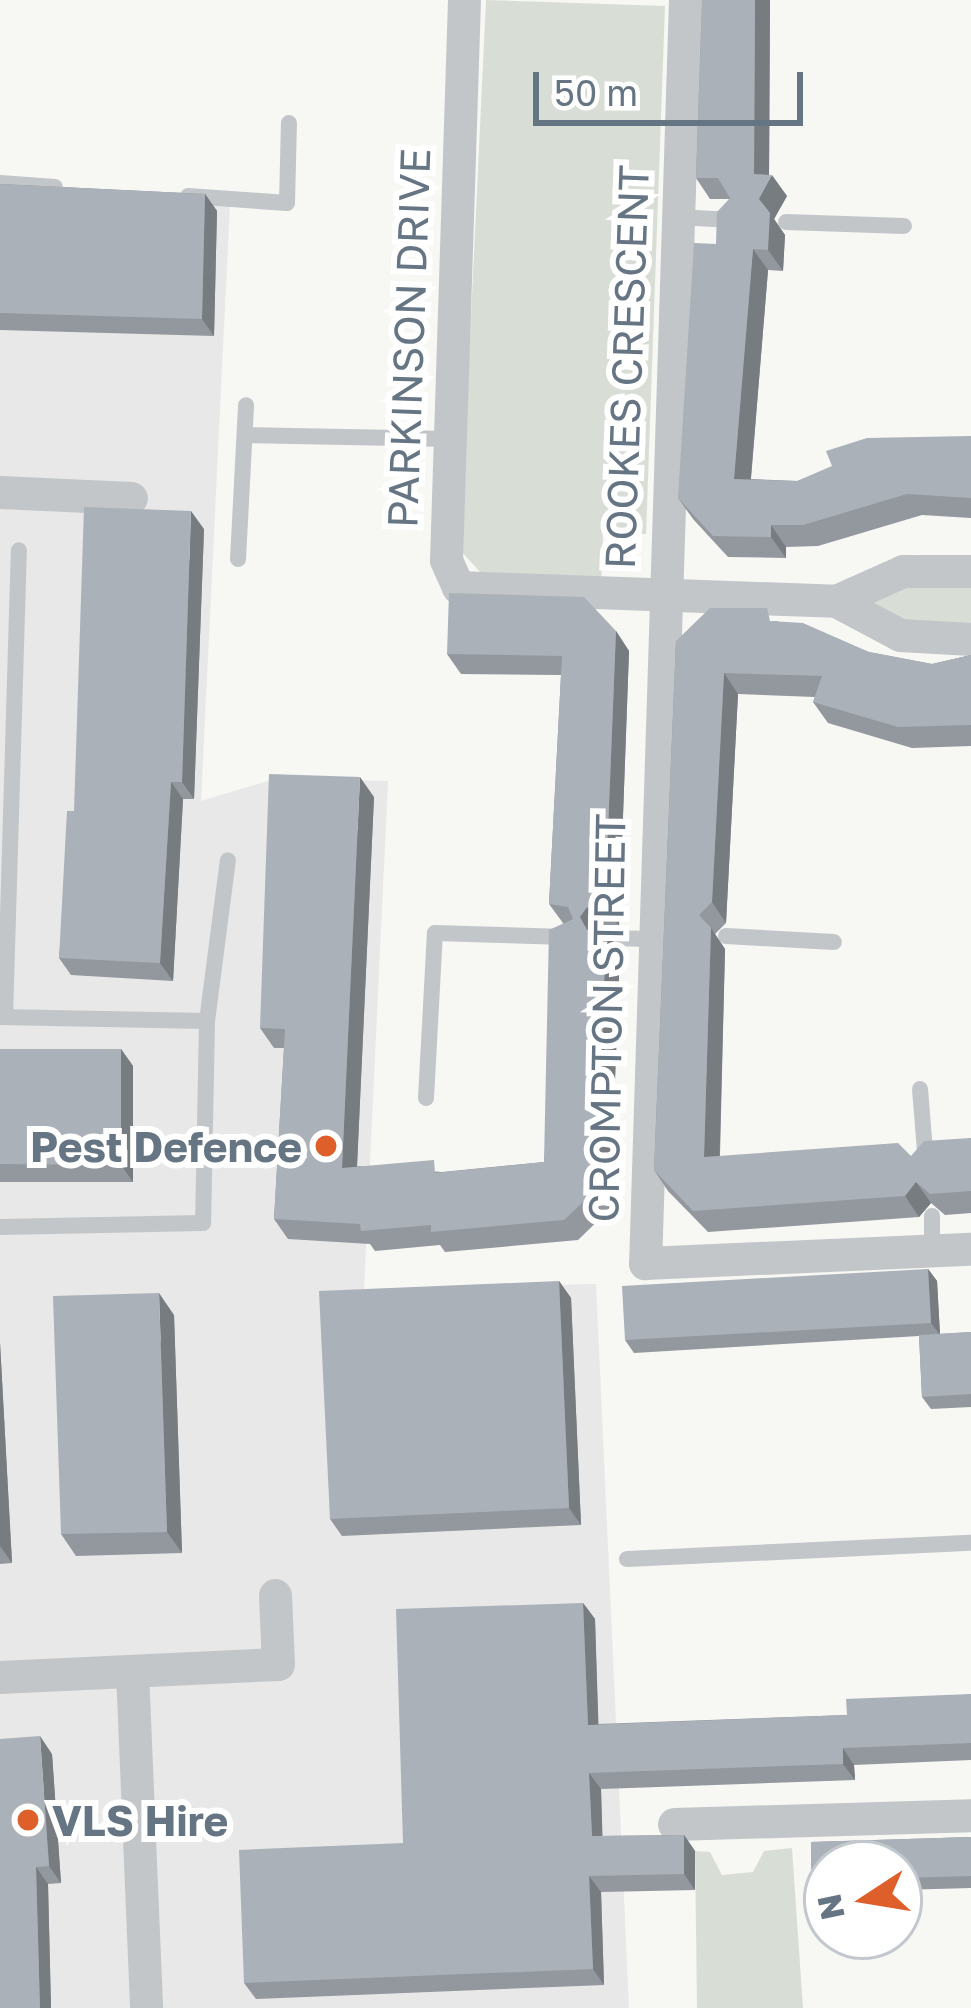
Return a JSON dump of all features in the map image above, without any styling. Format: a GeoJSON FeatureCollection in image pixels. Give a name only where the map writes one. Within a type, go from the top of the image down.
{"type":"FeatureCollection","features":[{"type":"Feature","properties":{"kind":"street","name":"PARKINSON DRIVE"},"geometry":{"type":"LineString","coordinates":[[464,0],[446,560],[458,586],[836,601],[900,635],[971,639]]}},
{"type":"Feature","properties":{"kind":"street","name":"ROOKES CRESCENT"},"geometry":{"type":"LineString","coordinates":[[662,594],[685,0]]}},
{"type":"Feature","properties":{"kind":"street"},"geometry":{"type":"LineString","coordinates":[[0,492],[131,498]]}},
{"type":"Feature","properties":{"kind":"street","name":"PARKINSON DRIVE"},"geometry":{"type":"LineString","coordinates":[[836,601],[903,571],[971,571]]}},
{"type":"Feature","properties":{"kind":"street","name":"CROMPTON STREET"},"geometry":{"type":"LineString","coordinates":[[662,594],[661,935],[645,1263],[971,1250]]}},
{"type":"Feature","properties":{"kind":"street"},"geometry":{"type":"LineString","coordinates":[[0,1677],[278,1664],[275,1595]]}},
{"type":"Feature","properties":{"kind":"street"},"geometry":{"type":"LineString","coordinates":[[132,1671],[146,2008]]}},
{"type":"Feature","properties":{"kind":"street"},"geometry":{"type":"LineString","coordinates":[[674,1824],[971,1816]]}},
{"type":"Feature","properties":{"kind":"lane"},"geometry":{"type":"LineString","coordinates":[[177,195],[287,203],[289,123]]}},
{"type":"Feature","properties":{"kind":"lane"},"geometry":{"type":"LineString","coordinates":[[0,183],[66,188]]}},
{"type":"Feature","properties":{"kind":"lane"},"geometry":{"type":"LineString","coordinates":[[677,218],[732,220]]}},
{"type":"Feature","properties":{"kind":"lane"},"geometry":{"type":"LineString","coordinates":[[786,222],[904,226]]}},
{"type":"Feature","properties":{"kind":"lane"},"geometry":{"type":"LineString","coordinates":[[238,559],[246,405]]}},
{"type":"Feature","properties":{"kind":"lane"},"geometry":{"type":"LineString","coordinates":[[245,434],[450,439]]}},
{"type":"Feature","properties":{"kind":"lane"},"geometry":{"type":"LineString","coordinates":[[19,550],[3,1017],[207,1021]]}},
{"type":"Feature","properties":{"kind":"lane"},"geometry":{"type":"LineString","coordinates":[[0,1227],[203,1222],[207,1021],[228,860]]}},
{"type":"Feature","properties":{"kind":"lane"},"geometry":{"type":"LineString","coordinates":[[426,1098],[435,933],[574,937]]}},
{"type":"Feature","properties":{"kind":"lane"},"geometry":{"type":"LineString","coordinates":[[606,938],[661,935]]}},
{"type":"Feature","properties":{"kind":"lane"},"geometry":{"type":"LineString","coordinates":[[726,935],[834,941]]}},
{"type":"Feature","properties":{"kind":"lane"},"geometry":{"type":"LineString","coordinates":[[920,1089],[926,1163]]}},
{"type":"Feature","properties":{"kind":"lane"},"geometry":{"type":"LineString","coordinates":[[932,1216],[932,1251]]}},
{"type":"Feature","properties":{"kind":"lane"},"geometry":{"type":"LineString","coordinates":[[628,1559],[971,1544]]}},
{"type":"Feature","properties":{"kind":"shaded area"},"geometry":{"type":"Polygon","coordinates":[[[486,0],[665,6],[646,534],[603,533],[601,591],[492,585],[460,550],[486,0]]]}},
{"type":"Feature","properties":{"kind":"shaded area"},"geometry":{"type":"Polygon","coordinates":[[[0,201],[230,203],[201,801],[278,778],[388,781],[364,1289],[596,1284],[629,2008],[0,2008],[0,201]]]}},
{"type":"Feature","properties":{"kind":"shaded area"},"geometry":{"type":"Polygon","coordinates":[[[921,584],[971,584],[971,626],[892,619],[866,598],[921,584]]]}},
{"type":"Feature","properties":{"kind":"shaded area"},"geometry":{"type":"Polygon","coordinates":[[[792,1848],[803,2008],[697,2008],[695,1851],[710,1852],[722,1875],[753,1872],[764,1851],[792,1848]]]}},
{"type":"Feature","properties":{"kind":"building"},"geometry":{"type":"Polygon","coordinates":[[[702,0],[755,0],[754,174],[772,175],[759,199],[770,213],[768,250],[753,249],[734,479],[797,481],[832,466],[826,451],[867,438],[971,436],[971,498],[907,494],[803,525],[771,525],[771,537],[713,536],[678,498],[694,243],[716,244],[717,212],[730,198],[718,178],[696,178],[702,0]]]}},
{"type":"Feature","properties":{"kind":"building"},"geometry":{"type":"Polygon","coordinates":[[[0,184],[205,194],[202,319],[0,313],[0,184]]]}},
{"type":"Feature","properties":{"kind":"building"},"geometry":{"type":"Polygon","coordinates":[[[84,507],[191,511],[182,782],[171,782],[160,963],[59,958],[67,811],[74,811],[84,507]]]}},
{"type":"Feature","properties":{"kind":"building"},"geometry":{"type":"Polygon","coordinates":[[[449,593],[584,597],[616,631],[605,906],[587,907],[580,917],[587,930],[606,931],[597,1189],[564,1220],[431,1232],[431,1225],[361,1231],[360,1224],[274,1219],[285,1029],[260,1028],[269,774],[360,777],[342,1168],[434,1160],[435,1173],[544,1162],[549,930],[573,919],[568,907],[549,904],[562,656],[447,654],[449,593]]]}},
{"type":"Feature","properties":{"kind":"building"},"geometry":{"type":"Polygon","coordinates":[[[710,608],[767,608],[770,621],[803,623],[869,652],[932,664],[971,655],[971,725],[898,727],[813,702],[822,676],[724,673],[712,902],[699,915],[711,928],[704,1157],[898,1143],[911,1156],[924,1141],[971,1138],[971,1191],[930,1194],[916,1182],[905,1196],[693,1211],[654,1170],[676,641],[710,608]]]}},
{"type":"Feature","properties":{"kind":"building"},"geometry":{"type":"Polygon","coordinates":[[[0,1049],[121,1049],[121,1165],[0,1164],[0,1049]]]}},
{"type":"Feature","properties":{"kind":"building"},"geometry":{"type":"Polygon","coordinates":[[[928,1269],[931,1323],[625,1340],[622,1286],[928,1269]]]}},
{"type":"Feature","properties":{"kind":"building"},"geometry":{"type":"Polygon","coordinates":[[[559,1281],[569,1508],[330,1519],[319,1291],[559,1281]]]}},
{"type":"Feature","properties":{"kind":"building"},"geometry":{"type":"Polygon","coordinates":[[[159,1293],[167,1532],[61,1534],[53,1296],[159,1293]]]}},
{"type":"Feature","properties":{"kind":"building"},"geometry":{"type":"Polygon","coordinates":[[[971,1332],[971,1394],[922,1397],[919,1335],[971,1332]]]}},
{"type":"Feature","properties":{"kind":"building"},"geometry":{"type":"Polygon","coordinates":[[[583,1603],[588,1725],[847,1715],[846,1699],[971,1694],[971,1743],[843,1748],[843,1764],[589,1773],[592,1836],[684,1835],[684,1874],[589,1876],[593,1969],[244,1983],[239,1850],[403,1843],[396,1609],[583,1603]]]}},
{"type":"Feature","properties":{"kind":"building"},"geometry":{"type":"Polygon","coordinates":[[[40,1736],[49,1866],[36,1867],[40,2008],[0,2008],[0,1739],[40,1736]]]}},
{"type":"Feature","properties":{"kind":"building"},"geometry":{"type":"Polygon","coordinates":[[[971,1837],[971,1876],[923,1877],[923,1840],[875,1840],[971,1837]]]}},
{"type":"Feature","properties":{"kind":"place","name":"Pest Defence"},"geometry":{"type":"Point","coordinates":[326,1146]}},
{"type":"Feature","properties":{"kind":"place","name":"VLS Hire"},"geometry":{"type":"Point","coordinates":[28,1820]}}]}
